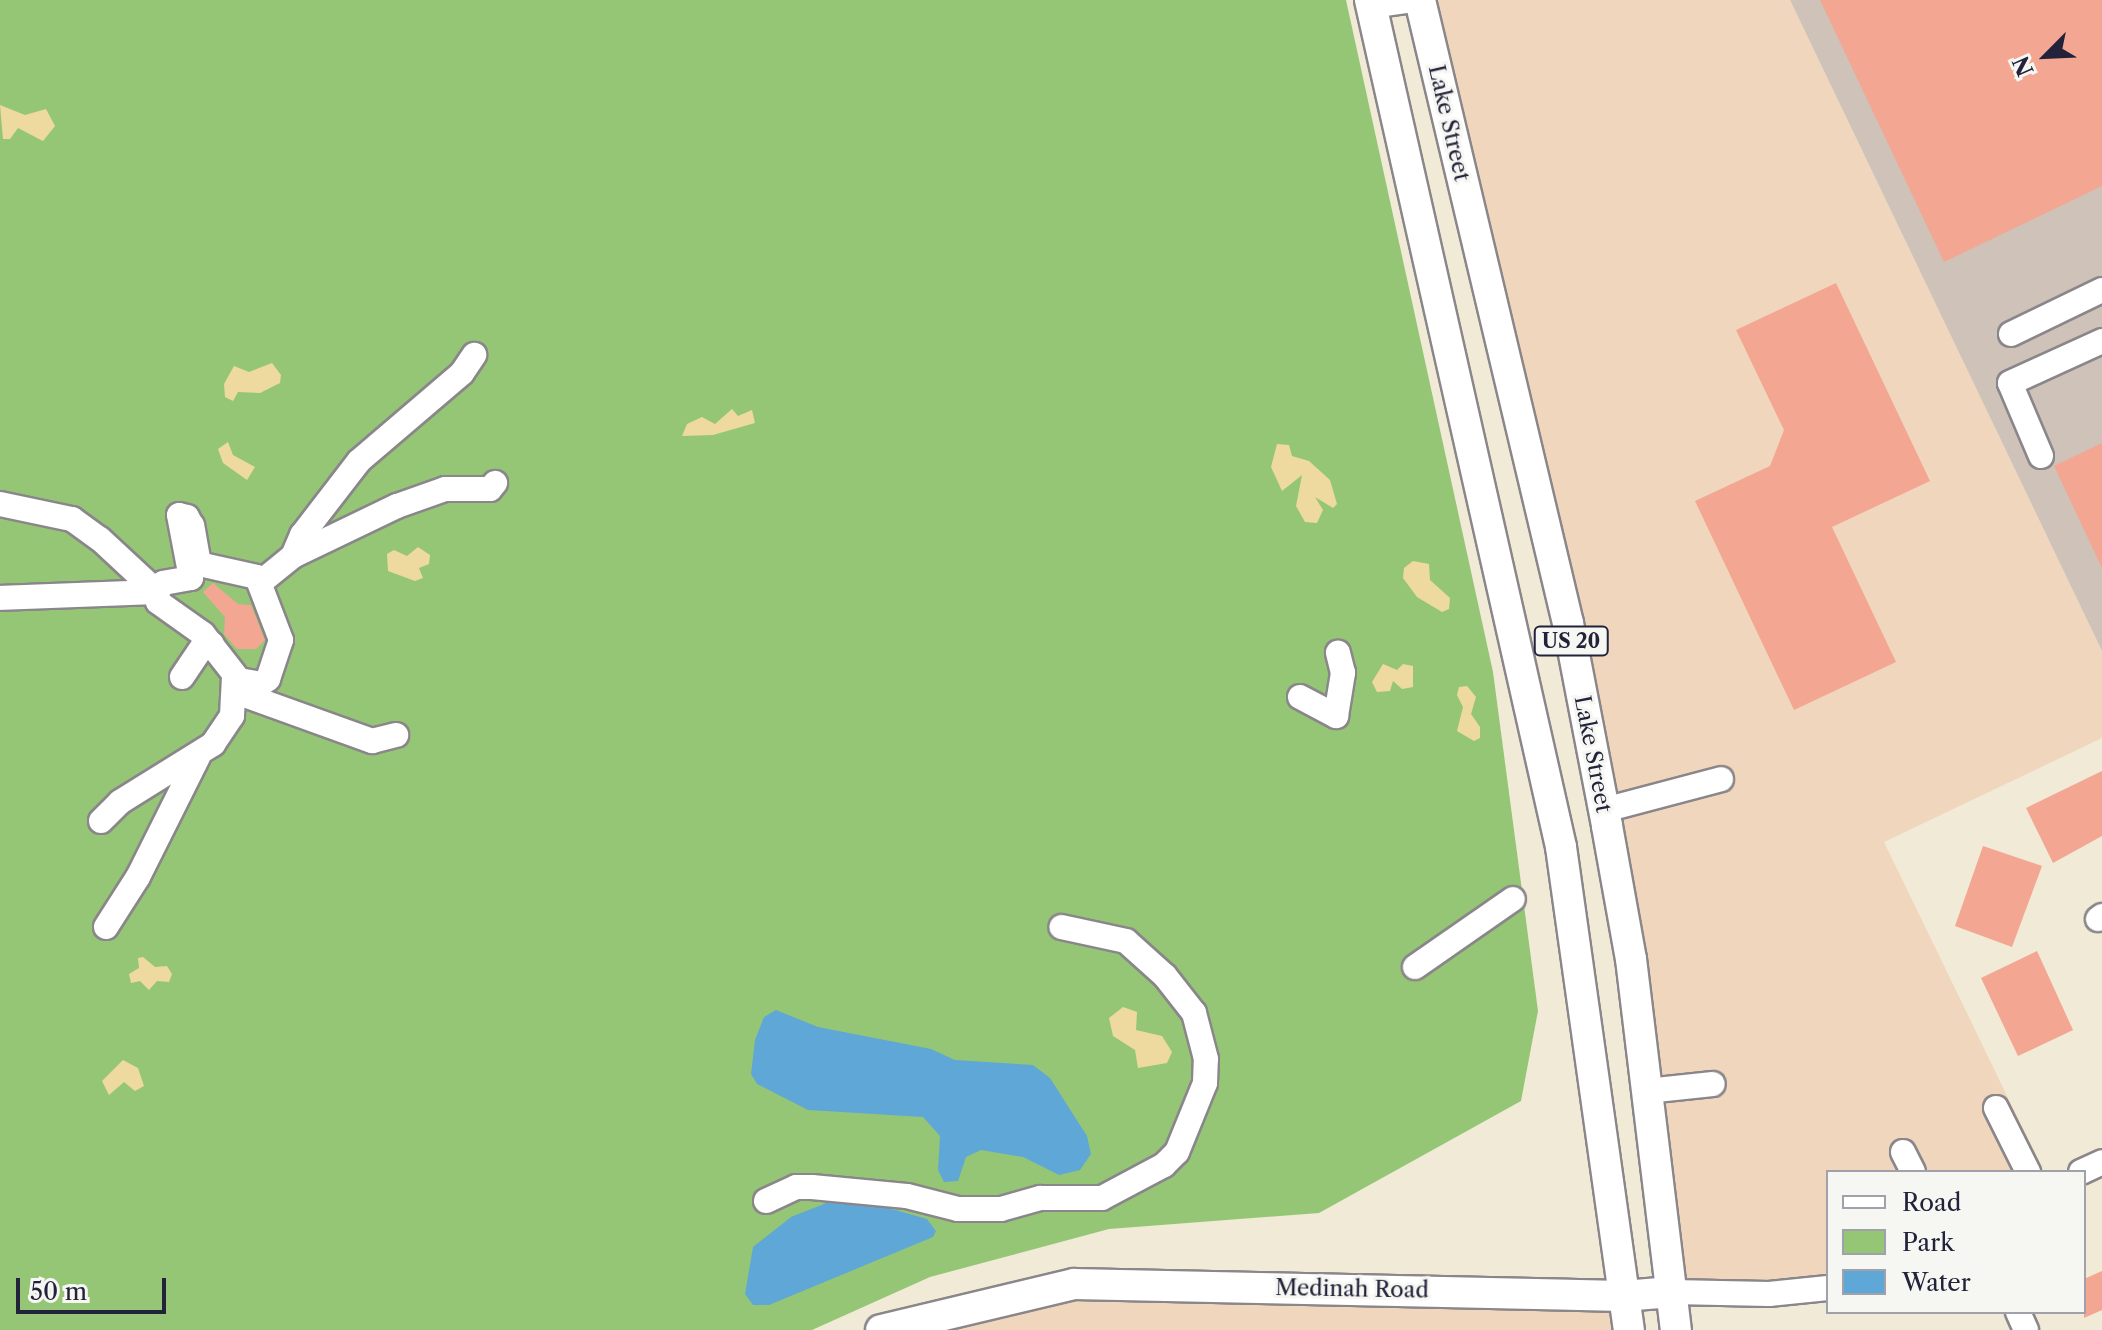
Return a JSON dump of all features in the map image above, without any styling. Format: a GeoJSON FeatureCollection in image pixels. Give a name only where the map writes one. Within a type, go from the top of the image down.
{"type":"FeatureCollection","features":[{"type":"Feature","properties":{"kind":"main road","name":"Lake Street"},"geometry":{"type":"LineString","coordinates":[[1420,0],[1568,623],[1604,810],[1631,959],[1676,1330]]}},
{"type":"Feature","properties":{"kind":"main road","name":"US 20"},"geometry":{"type":"LineString","coordinates":[[1371,3],[1561,847],[1629,1330]]}},
{"type":"Feature","properties":{"kind":"main road","name":"Medinah Road"},"geometry":{"type":"LineString","coordinates":[[881,1330],[1074,1284],[1623,1296],[1672,1292]]}},
{"type":"Feature","properties":{"kind":"street"},"geometry":{"type":"LineString","coordinates":[[1371,3],[1413,0]]}},
{"type":"Feature","properties":{"kind":"street"},"geometry":{"type":"LineString","coordinates":[[2011,334],[2102,290]]}},
{"type":"Feature","properties":{"kind":"street"},"geometry":{"type":"LineString","coordinates":[[2041,456],[2010,383],[2102,341]]}},
{"type":"Feature","properties":{"kind":"street"},"geometry":{"type":"LineString","coordinates":[[293,556],[302,535],[359,461],[462,373],[474,355]]}},
{"type":"Feature","properties":{"kind":"street"},"geometry":{"type":"LineString","coordinates":[[261,582],[293,556],[433,492],[490,489],[495,483]]}},
{"type":"Feature","properties":{"kind":"street"},"geometry":{"type":"LineString","coordinates":[[0,504],[72,519],[157,592]]}},
{"type":"Feature","properties":{"kind":"street"},"geometry":{"type":"LineString","coordinates":[[106,927],[138,877],[198,757],[232,716],[235,684],[212,644],[190,621],[158,602],[157,592],[163,583],[191,578],[179,515],[187,517],[192,526],[199,564],[257,577],[278,624],[278,656],[261,684],[235,684]]}},
{"type":"Feature","properties":{"kind":"street"},"geometry":{"type":"LineString","coordinates":[[0,598],[157,592]]}},
{"type":"Feature","properties":{"kind":"street"},"geometry":{"type":"LineString","coordinates":[[182,677],[203,646],[212,644]]}},
{"type":"Feature","properties":{"kind":"street"},"geometry":{"type":"LineString","coordinates":[[1300,697],[1336,716],[1343,673],[1338,653]]}},
{"type":"Feature","properties":{"kind":"street"},"geometry":{"type":"LineString","coordinates":[[235,684],[372,741],[396,735]]}},
{"type":"Feature","properties":{"kind":"street"},"geometry":{"type":"LineString","coordinates":[[101,821],[120,802],[198,757]]}},
{"type":"Feature","properties":{"kind":"street"},"geometry":{"type":"LineString","coordinates":[[1604,810],[1721,779]]}},
{"type":"Feature","properties":{"kind":"street"},"geometry":{"type":"LineString","coordinates":[[1415,967],[1513,899]]}},
{"type":"Feature","properties":{"kind":"street"},"geometry":{"type":"LineString","coordinates":[[766,1201],[796,1187],[812,1187],[907,1196],[958,1209],[1001,1209],[1040,1198],[1102,1198],[1164,1165],[1188,1129],[1205,1083],[1206,1059],[1194,1013],[1165,976],[1126,941],[1061,927]]}},
{"type":"Feature","properties":{"kind":"street"},"geometry":{"type":"LineString","coordinates":[[1647,1091],[1713,1084]]}},
{"type":"Feature","properties":{"kind":"street"},"geometry":{"type":"LineString","coordinates":[[1996,1108],[2027,1170]]}},
{"type":"Feature","properties":{"kind":"street","name":"Medinah Road"},"geometry":{"type":"LineString","coordinates":[[1672,1292],[1769,1294],[1826,1288]]}},
{"type":"Feature","properties":{"kind":"shaded area"},"geometry":{"type":"Polygon","coordinates":[[[1440,0],[1790,0],[2102,651],[2102,738],[1884,842],[2043,1170],[1826,1170],[1826,1281],[1679,1284],[1632,930],[1429,3],[1440,0]]]}},
{"type":"Feature","properties":{"kind":"shaded area"},"geometry":{"type":"Polygon","coordinates":[[[1790,0],[2102,0],[2102,651],[1790,0]]]}},
{"type":"Feature","properties":{"kind":"shaded area"},"geometry":{"type":"Polygon","coordinates":[[[1070,1297],[1613,1311],[1616,1330],[933,1330],[1070,1297]]]}},
{"type":"Feature","properties":{"kind":"green space"},"geometry":{"type":"Polygon","coordinates":[[[0,0],[1346,0],[1493,672],[1538,1011],[1521,1101],[1319,1213],[1109,1229],[930,1277],[812,1330],[0,1330],[0,0]]]}},
{"type":"Feature","properties":{"kind":"sand"},"geometry":{"type":"Polygon","coordinates":[[[0,105],[25,115],[46,109],[55,126],[43,141],[18,128],[10,139],[3,139],[0,105]]]}},
{"type":"Feature","properties":{"kind":"sand"},"geometry":{"type":"Polygon","coordinates":[[[272,363],[281,375],[280,383],[260,393],[238,392],[233,401],[225,397],[224,384],[234,366],[249,372],[272,363]]]}},
{"type":"Feature","properties":{"kind":"sand"},"geometry":{"type":"Polygon","coordinates":[[[732,409],[738,416],[752,410],[755,423],[713,435],[682,436],[687,424],[702,417],[715,424],[732,409]]]}},
{"type":"Feature","properties":{"kind":"sand"},"geometry":{"type":"Polygon","coordinates":[[[228,442],[233,455],[255,467],[247,480],[223,463],[218,449],[228,442]]]}},
{"type":"Feature","properties":{"kind":"sand"},"geometry":{"type":"Polygon","coordinates":[[[1277,444],[1289,445],[1292,456],[1309,461],[1330,480],[1337,504],[1333,508],[1315,497],[1323,510],[1317,523],[1305,522],[1296,506],[1302,475],[1282,491],[1271,467],[1277,444]]]}},
{"type":"Feature","properties":{"kind":"sand"},"geometry":{"type":"Polygon","coordinates":[[[418,547],[430,555],[429,564],[419,568],[423,578],[415,581],[388,571],[387,554],[394,550],[407,556],[418,547]]]}},
{"type":"Feature","properties":{"kind":"sand"},"geometry":{"type":"Polygon","coordinates":[[[1413,561],[1429,564],[1430,580],[1450,598],[1449,609],[1442,612],[1417,597],[1403,578],[1404,568],[1413,561]]]}},
{"type":"Feature","properties":{"kind":"sand"},"geometry":{"type":"Polygon","coordinates":[[[1383,664],[1397,670],[1403,664],[1413,666],[1413,687],[1402,689],[1393,681],[1390,691],[1377,692],[1372,682],[1383,664]]]}},
{"type":"Feature","properties":{"kind":"sand"},"geometry":{"type":"Polygon","coordinates":[[[1467,686],[1476,697],[1471,714],[1480,727],[1480,738],[1474,741],[1457,731],[1463,707],[1457,695],[1459,687],[1467,686]]]}},
{"type":"Feature","properties":{"kind":"sand"},"geometry":{"type":"Polygon","coordinates":[[[143,957],[155,967],[167,966],[172,974],[169,982],[157,981],[149,990],[140,981],[131,983],[129,974],[139,968],[138,958],[143,957]]]}},
{"type":"Feature","properties":{"kind":"sand"},"geometry":{"type":"Polygon","coordinates":[[[1123,1007],[1137,1012],[1136,1030],[1162,1036],[1172,1052],[1167,1063],[1138,1068],[1135,1050],[1113,1036],[1109,1018],[1123,1007]]]}},
{"type":"Feature","properties":{"kind":"sand"},"geometry":{"type":"Polygon","coordinates":[[[123,1060],[138,1068],[144,1086],[135,1091],[124,1082],[109,1095],[102,1081],[123,1060]]]}},
{"type":"Feature","properties":{"kind":"water"},"geometry":{"type":"Polygon","coordinates":[[[776,1010],[818,1027],[931,1049],[955,1060],[1033,1065],[1050,1078],[1087,1136],[1091,1154],[1080,1170],[1059,1175],[1023,1157],[981,1150],[966,1157],[958,1181],[944,1182],[938,1170],[940,1136],[923,1117],[808,1110],[757,1084],[751,1074],[755,1040],[764,1017],[776,1010]]]}},
{"type":"Feature","properties":{"kind":"water"},"geometry":{"type":"Polygon","coordinates":[[[834,1200],[871,1203],[927,1219],[936,1231],[933,1237],[769,1305],[753,1305],[745,1294],[753,1247],[791,1217],[834,1200]]]}},
{"type":"Feature","properties":{"kind":"building"},"geometry":{"type":"Polygon","coordinates":[[[1820,0],[2102,0],[2102,186],[1944,262],[1820,0]]]}},
{"type":"Feature","properties":{"kind":"building"},"geometry":{"type":"Polygon","coordinates":[[[1836,283],[1930,481],[1832,527],[1896,662],[1794,710],[1695,501],[1770,466],[1784,430],[1736,330],[1836,283]]]}},
{"type":"Feature","properties":{"kind":"building"},"geometry":{"type":"Polygon","coordinates":[[[2102,443],[2102,568],[2054,466],[2102,443]]]}},
{"type":"Feature","properties":{"kind":"building"},"geometry":{"type":"Polygon","coordinates":[[[213,583],[238,604],[251,605],[265,640],[256,649],[237,649],[224,634],[225,617],[203,592],[213,583]]]}},
{"type":"Feature","properties":{"kind":"building"},"geometry":{"type":"Polygon","coordinates":[[[2102,771],[2102,836],[2053,863],[2026,808],[2102,771]]]}},
{"type":"Feature","properties":{"kind":"building"},"geometry":{"type":"Polygon","coordinates":[[[1983,846],[2042,866],[2012,947],[1955,926],[1983,846]]]}},
{"type":"Feature","properties":{"kind":"building"},"geometry":{"type":"Polygon","coordinates":[[[2037,951],[2073,1030],[2018,1056],[1981,978],[2037,951]]]}},
{"type":"Feature","properties":{"kind":"building"},"geometry":{"type":"Polygon","coordinates":[[[2102,1271],[2102,1310],[2084,1318],[2086,1314],[2086,1278],[2102,1271]]]}}]}
